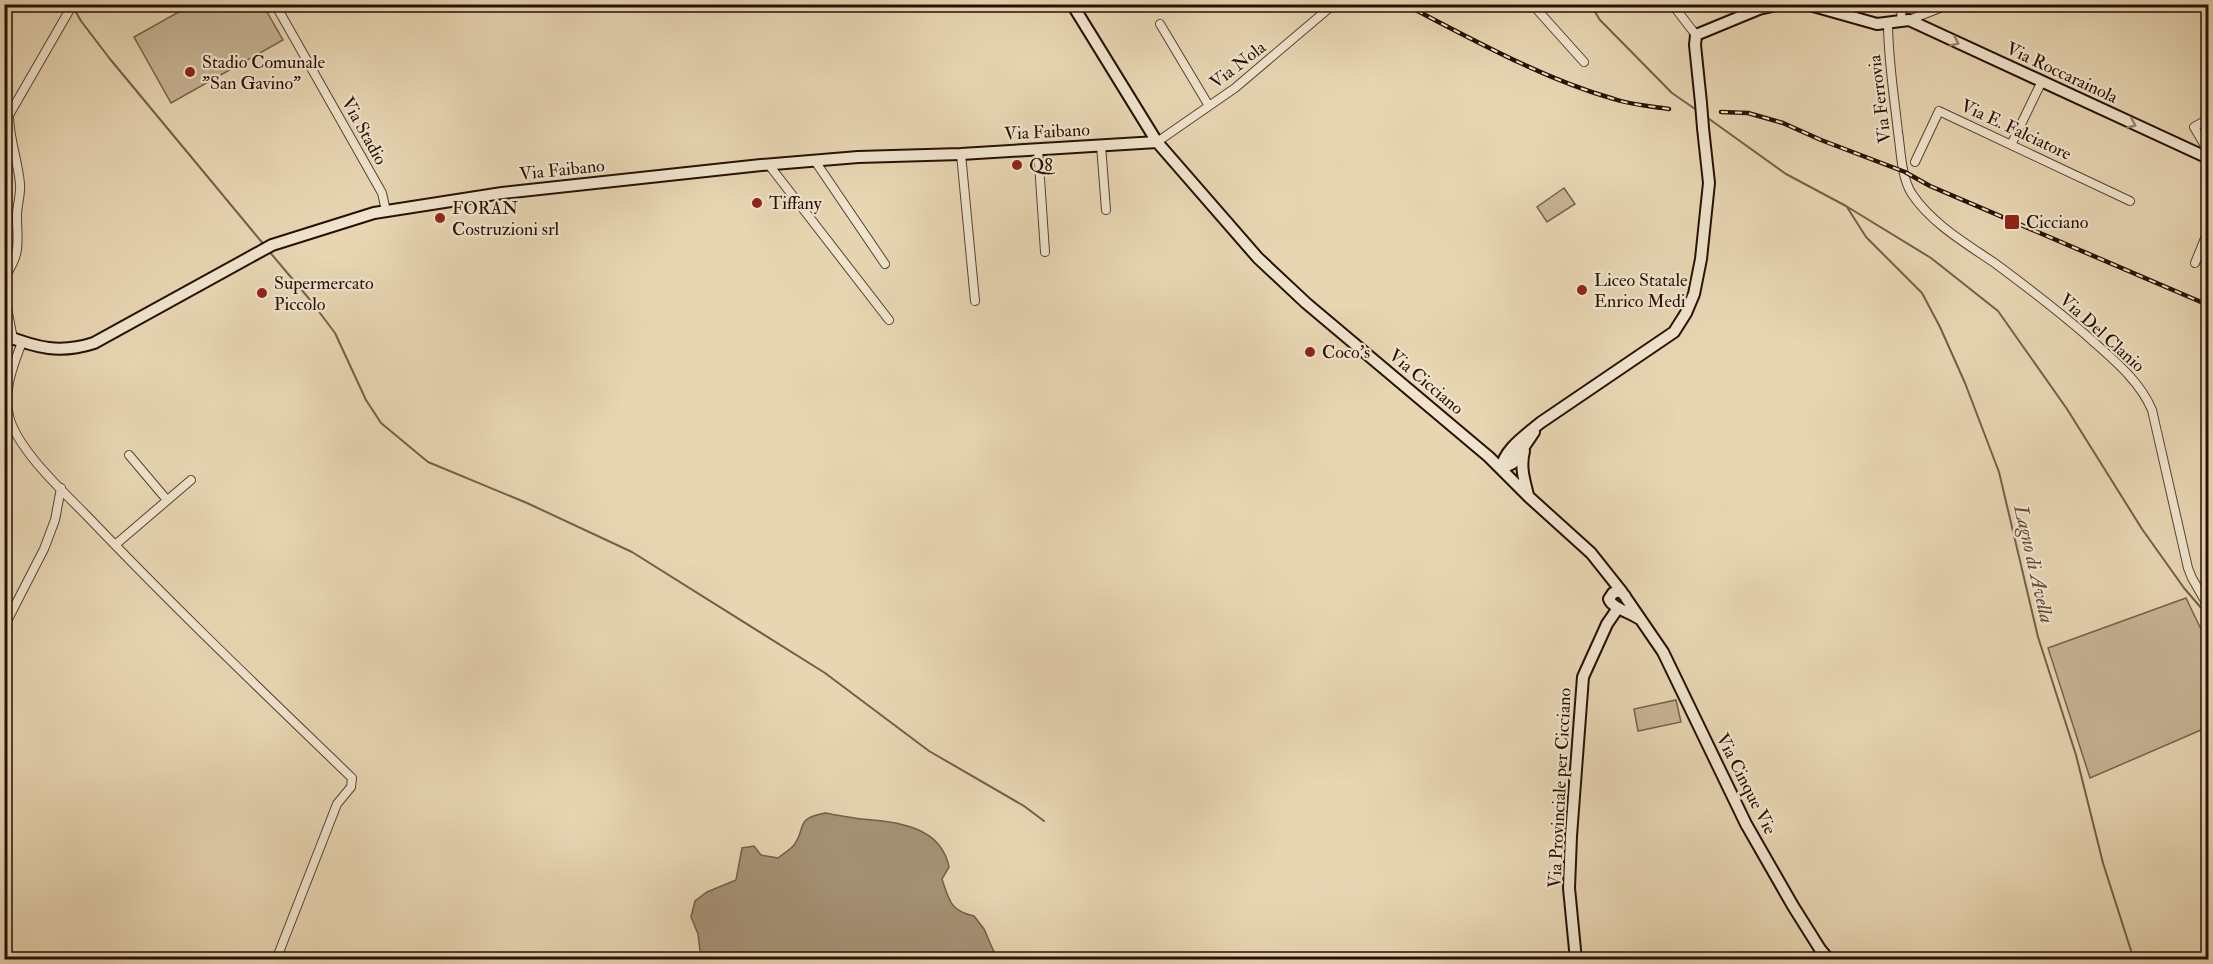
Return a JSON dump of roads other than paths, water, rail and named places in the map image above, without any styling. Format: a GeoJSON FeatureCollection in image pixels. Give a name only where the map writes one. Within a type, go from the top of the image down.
{"type":"FeatureCollection","features":[{"type":"Feature","properties":{"kind":"street","name":"Via Stadio"},"geometry":{"type":"LineString","coordinates":[[275,4],[382,193],[386,211]]}},
{"type":"Feature","properties":{"kind":"street","name":"Via Cicciano"},"geometry":{"type":"LineString","coordinates":[[1072,4],[1156,142],[1258,258],[1306,303],[1489,457],[1528,497],[1576,538],[1602,567],[1618,601]]}},
{"type":"Feature","properties":{"kind":"street","name":"Via Nola"},"geometry":{"type":"LineString","coordinates":[[1156,142],[1274,57],[1334,4]]}},
{"type":"Feature","properties":{"kind":"street"},"geometry":{"type":"LineString","coordinates":[[1532,4],[1584,62]]}},
{"type":"Feature","properties":{"kind":"street"},"geometry":{"type":"LineString","coordinates":[[1501,469],[1513,463],[1519,448],[1540,423],[1674,332],[1694,294],[1701,259],[1709,183],[1695,45],[1696,35],[1672,4]]}},
{"type":"Feature","properties":{"kind":"street"},"geometry":{"type":"LineString","coordinates":[[1696,35],[1759,9],[1780,4]]}},
{"type":"Feature","properties":{"kind":"street"},"geometry":{"type":"LineString","coordinates":[[1806,4],[1866,23],[1877,24],[1905,20],[1950,4]]}},
{"type":"Feature","properties":{"kind":"street"},"geometry":{"type":"LineString","coordinates":[[1902,4],[1905,20]]}},
{"type":"Feature","properties":{"kind":"street"},"geometry":{"type":"LineString","coordinates":[[4,278],[12,267],[19,241],[17,215],[20,184],[9,129],[9,115],[71,7]]}},
{"type":"Feature","properties":{"kind":"street","name":"Via Roccarainola"},"geometry":{"type":"LineString","coordinates":[[1905,20],[2208,158]]}},
{"type":"Feature","properties":{"kind":"street","name":"Via Ferrovia"},"geometry":{"type":"LineString","coordinates":[[1888,22],[1891,71],[1905,172]]}},
{"type":"Feature","properties":{"kind":"street"},"geometry":{"type":"LineString","coordinates":[[1160,24],[1209,106]]}},
{"type":"Feature","properties":{"kind":"street"},"geometry":{"type":"LineString","coordinates":[[2011,145],[2041,83]]}},
{"type":"Feature","properties":{"kind":"street","name":"Via E. Falciatore"},"geometry":{"type":"LineString","coordinates":[[1915,162],[1939,111],[2130,201]]}},
{"type":"Feature","properties":{"kind":"street"},"geometry":{"type":"LineString","coordinates":[[2208,119],[2194,127],[2208,151]]}},
{"type":"Feature","properties":{"kind":"street","name":"Via Faibano"},"geometry":{"type":"LineString","coordinates":[[13,339],[63,350],[94,343],[267,248],[386,211],[502,193],[769,165],[1156,142]]}},
{"type":"Feature","properties":{"kind":"street"},"geometry":{"type":"LineString","coordinates":[[1101,145],[1106,210]]}},
{"type":"Feature","properties":{"kind":"street"},"geometry":{"type":"LineString","coordinates":[[1038,149],[1045,252]]}},
{"type":"Feature","properties":{"kind":"street"},"geometry":{"type":"LineString","coordinates":[[961,154],[975,301]]}},
{"type":"Feature","properties":{"kind":"street"},"geometry":{"type":"LineString","coordinates":[[815,161],[885,264]]}},
{"type":"Feature","properties":{"kind":"street"},"geometry":{"type":"LineString","coordinates":[[769,165],[889,320]]}},
{"type":"Feature","properties":{"kind":"street","name":"Via Del Clanio"},"geometry":{"type":"LineString","coordinates":[[1905,172],[1912,195],[1937,221],[2072,323],[2126,372],[2146,396],[2152,410],[2192,578],[2208,606]]}},
{"type":"Feature","properties":{"kind":"street"},"geometry":{"type":"LineString","coordinates":[[2195,263],[2208,231]]}},
{"type":"Feature","properties":{"kind":"street"},"geometry":{"type":"LineString","coordinates":[[4,292],[13,339],[12,366],[7,388],[9,415],[13,428],[24,446],[163,596],[352,778],[351,786],[337,804],[324,835],[276,960]]}},
{"type":"Feature","properties":{"kind":"street"},"geometry":{"type":"LineString","coordinates":[[1489,457],[1519,448]]}},
{"type":"Feature","properties":{"kind":"street"},"geometry":{"type":"LineString","coordinates":[[1519,448],[1528,497]]}},
{"type":"Feature","properties":{"kind":"street"},"geometry":{"type":"LineString","coordinates":[[129,455],[167,500]]}},
{"type":"Feature","properties":{"kind":"street"},"geometry":{"type":"LineString","coordinates":[[115,545],[191,480]]}},
{"type":"Feature","properties":{"kind":"street"},"geometry":{"type":"LineString","coordinates":[[4,627],[44,549],[55,520],[61,488]]}},
{"type":"Feature","properties":{"kind":"street","name":"Via Cinque Vie"},"geometry":{"type":"LineString","coordinates":[[1618,601],[1641,620],[1663,652],[1746,824],[1804,923],[1829,960]]}},
{"type":"Feature","properties":{"kind":"street","name":"Via Provinciale per Cicciano"},"geometry":{"type":"LineString","coordinates":[[1576,960],[1569,888],[1570,836],[1583,677],[1618,601]]}},
{"type":"Feature","properties":{"kind":"waterway"},"geometry":{"type":"LineString","coordinates":[[1590,4],[1600,20],[1672,93],[1698,111]]}},
{"type":"Feature","properties":{"kind":"waterway"},"geometry":{"type":"LineString","coordinates":[[73,7],[110,59],[265,246]]}},
{"type":"Feature","properties":{"kind":"waterway"},"geometry":{"type":"LineString","coordinates":[[1705,116],[1786,174],[1846,206],[1931,258],[1998,311],[2067,409],[2142,529],[2184,588],[2208,616]]}},
{"type":"Feature","properties":{"kind":"waterway","name":"Lagno di Avella"},"geometry":{"type":"LineString","coordinates":[[1847,207],[1866,237],[1922,293],[1965,383],[1999,472],[2038,637],[2076,755],[2103,863],[2134,960]]}},
{"type":"Feature","properties":{"kind":"waterway"},"geometry":{"type":"LineString","coordinates":[[268,250],[335,333],[366,400],[381,423],[428,462],[527,503],[632,552],[825,673],[929,751],[1024,806],[1044,821]]}},
{"type":"Feature","properties":{"kind":"railway"},"geometry":{"type":"LineString","coordinates":[[1404,4],[1507,57],[1560,80],[1621,101],[1669,109]]}},
{"type":"Feature","properties":{"kind":"railway"},"geometry":{"type":"LineString","coordinates":[[1721,112],[1748,113],[1783,123],[1905,172],[1930,186],[2208,305]]}},
{"type":"Feature","properties":{"kind":"place","name":"Stadio Comunale \"San Gavino\""},"geometry":{"type":"Point","coordinates":[190,72]}},
{"type":"Feature","properties":{"kind":"place","name":"Q8"},"geometry":{"type":"Point","coordinates":[1017,165]}},
{"type":"Feature","properties":{"kind":"place","name":"Tiffany"},"geometry":{"type":"Point","coordinates":[757,203]}},
{"type":"Feature","properties":{"kind":"place","name":"FORAN Costruzioni srl"},"geometry":{"type":"Point","coordinates":[440,218]}},
{"type":"Feature","properties":{"kind":"place","name":"Cicciano"},"geometry":{"type":"Point","coordinates":[2012,222]}},
{"type":"Feature","properties":{"kind":"place","name":"Liceo Statale Enrico Medi"},"geometry":{"type":"Point","coordinates":[1582,290]}},
{"type":"Feature","properties":{"kind":"place","name":"Supermercato Piccolo"},"geometry":{"type":"Point","coordinates":[262,293]}},
{"type":"Feature","properties":{"kind":"place","name":"Coco's"},"geometry":{"type":"Point","coordinates":[1310,352]}}]}
